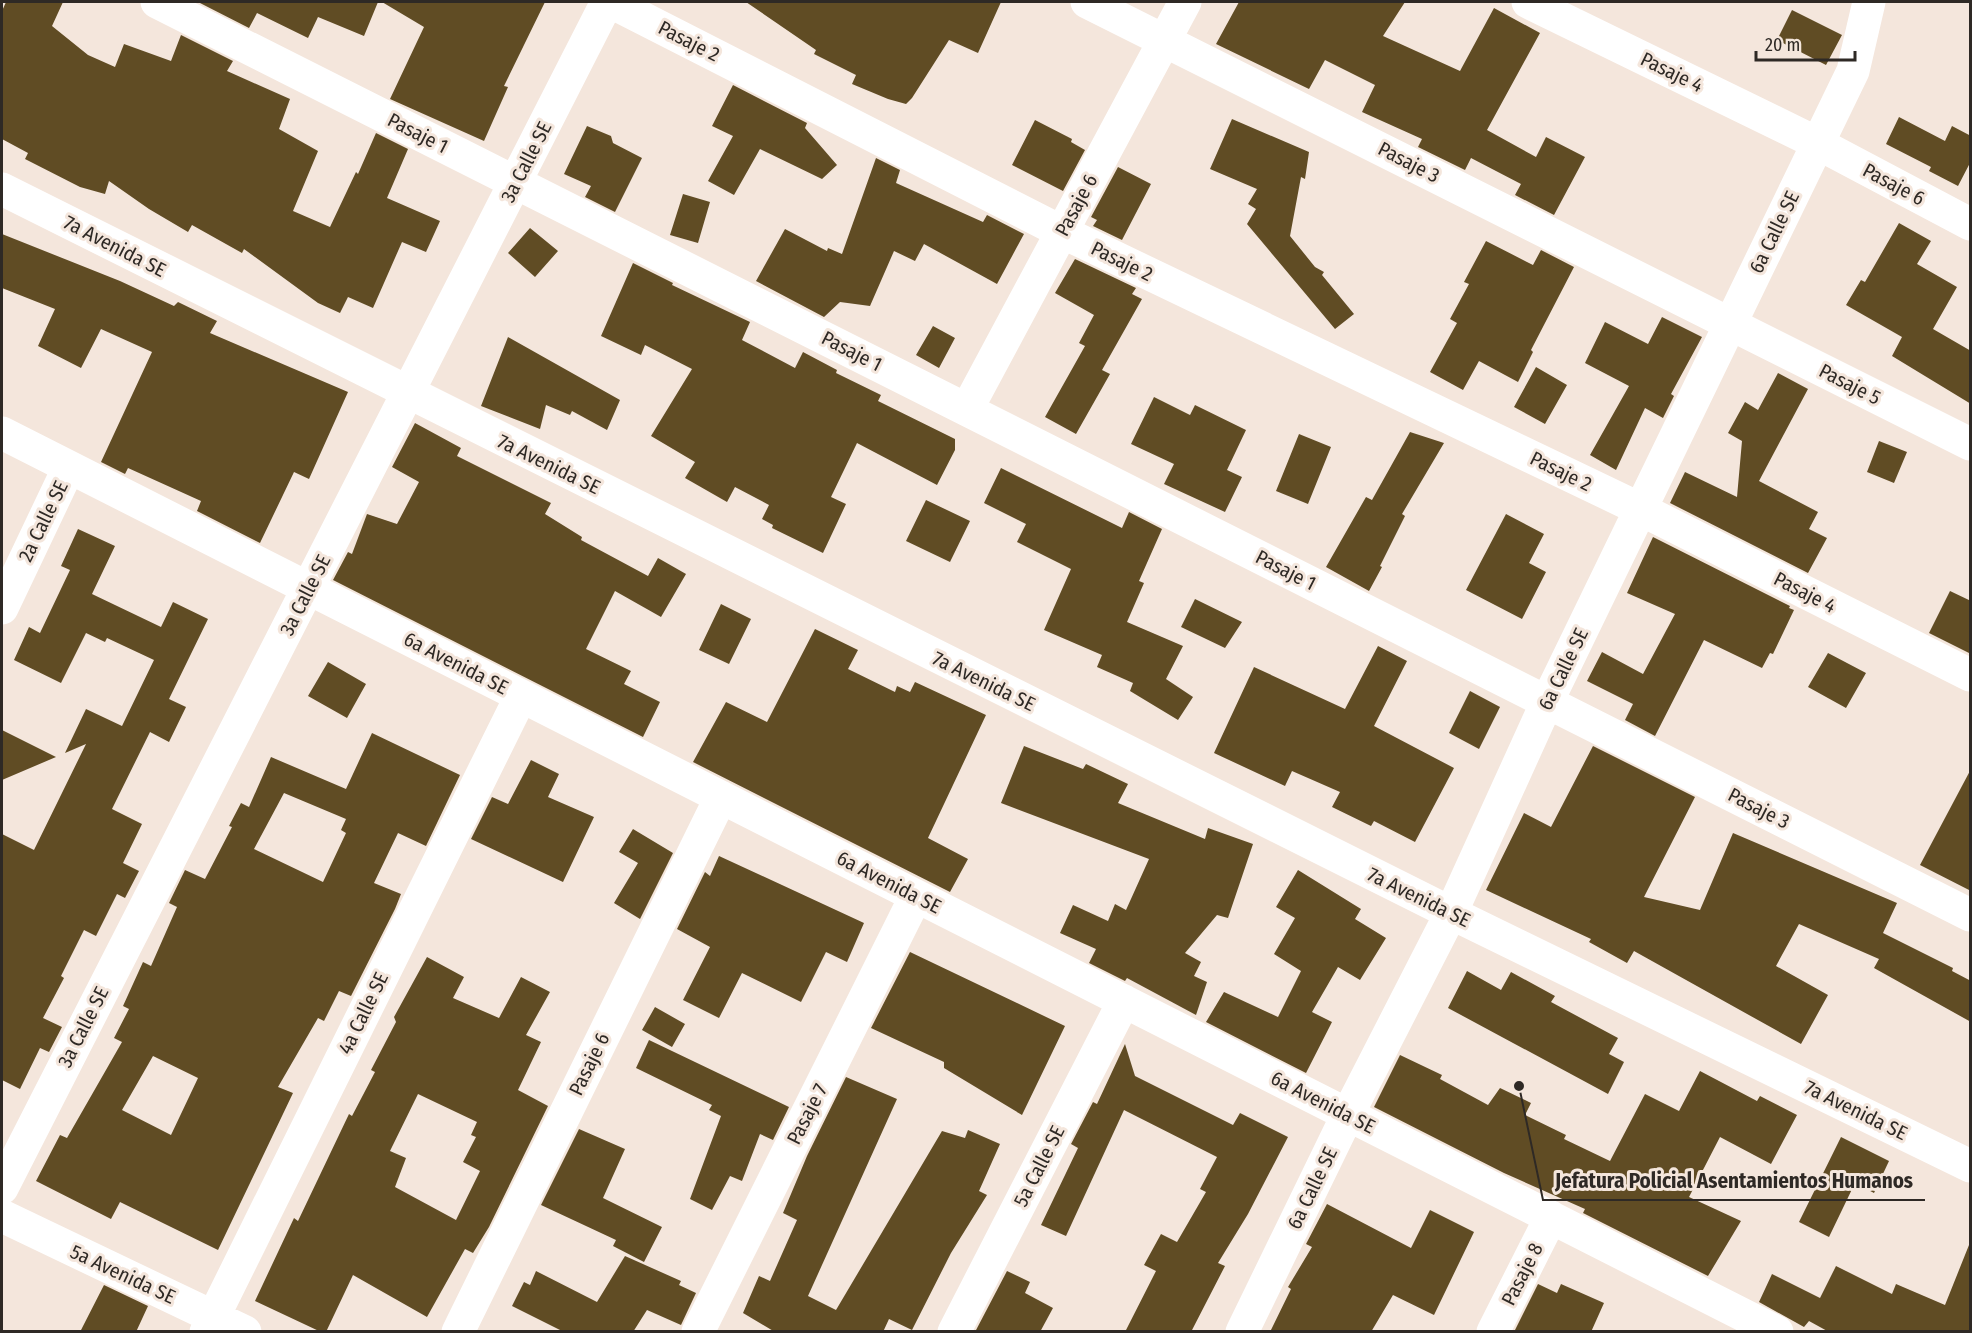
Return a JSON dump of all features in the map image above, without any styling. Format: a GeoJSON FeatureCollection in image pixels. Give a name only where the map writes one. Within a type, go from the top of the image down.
{"type":"FeatureCollection","features":[{"type":"Feature","properties":{"kind":"street","name":"Pasaje 1"},"geometry":{"type":"LineString","coordinates":[[157,2],[1547,702]]}},
{"type":"Feature","properties":{"kind":"street","name":"3a Calle SE"},"geometry":{"type":"LineString","coordinates":[[2,1188],[609,2]]}},
{"type":"Feature","properties":{"kind":"street","name":"Pasaje 2"},"geometry":{"type":"LineString","coordinates":[[609,2],[1062,232],[1640,509]]}},
{"type":"Feature","properties":{"kind":"street","name":"Pasaje 3"},"geometry":{"type":"LineString","coordinates":[[1088,2],[1730,323]]}},
{"type":"Feature","properties":{"kind":"street","name":"Pasaje 6"},"geometry":{"type":"LineString","coordinates":[[968,409],[1185,2]]}},
{"type":"Feature","properties":{"kind":"street","name":"Pasaje 4"},"geometry":{"type":"LineString","coordinates":[[1528,2],[1817,143]]}},
{"type":"Feature","properties":{"kind":"street","name":"6a Calle SE"},"geometry":{"type":"LineString","coordinates":[[1242,1332],[1348,1114],[1451,913],[1547,702],[1852,71],[1869,2]]}},
{"type":"Feature","properties":{"kind":"street","name":"Pasaje 6"},"geometry":{"type":"LineString","coordinates":[[1817,143],[1971,224]]}},
{"type":"Feature","properties":{"kind":"street","name":"7a Avenida SE"},"geometry":{"type":"LineString","coordinates":[[2,189],[1451,913],[1971,1166]]}},
{"type":"Feature","properties":{"kind":"street","name":"Pasaje 5"},"geometry":{"type":"LineString","coordinates":[[1730,323],[1971,444]]}},
{"type":"Feature","properties":{"kind":"street","name":"6a Avenida SE"},"geometry":{"type":"LineString","coordinates":[[2,433],[1551,1217],[1743,1324],[1777,1332]]}},
{"type":"Feature","properties":{"kind":"street","name":"2a Calle SE"},"geometry":{"type":"LineString","coordinates":[[2,608],[69,467]]}},
{"type":"Feature","properties":{"kind":"street","name":"Pasaje 4"},"geometry":{"type":"LineString","coordinates":[[1640,509],[1971,675]]}},
{"type":"Feature","properties":{"kind":"street","name":"4a Calle SE"},"geometry":{"type":"LineString","coordinates":[[209,1324],[521,696]]}},
{"type":"Feature","properties":{"kind":"street","name":"Pasaje 3"},"geometry":{"type":"LineString","coordinates":[[1547,702],[1971,915]]}},
{"type":"Feature","properties":{"kind":"street","name":"Pasaje 6"},"geometry":{"type":"LineString","coordinates":[[458,1332],[720,797]]}},
{"type":"Feature","properties":{"kind":"street","name":"Pasaje 7"},"geometry":{"type":"LineString","coordinates":[[698,1332],[916,896]]}},
{"type":"Feature","properties":{"kind":"street","name":"5a Calle SE"},"geometry":{"type":"LineString","coordinates":[[954,1332],[1124,1001]]}},
{"type":"Feature","properties":{"kind":"street","name":"5a Avenida SE"},"geometry":{"type":"LineString","coordinates":[[2,1216],[209,1324],[244,1332]]}},
{"type":"Feature","properties":{"kind":"street","name":"Pasaje 8"},"geometry":{"type":"LineString","coordinates":[[1493,1332],[1551,1217]]}},
{"type":"Feature","properties":{"kind":"building"},"geometry":{"type":"Polygon","coordinates":[[[6,2],[63,2],[52,26],[88,55],[115,67],[124,44],[171,61],[181,35],[233,61],[227,71],[290,99],[279,129],[318,151],[293,211],[330,227],[356,172],[358,174],[376,133],[408,149],[387,198],[440,221],[426,252],[402,242],[373,308],[348,297],[340,313],[318,303],[244,249],[242,253],[192,225],[188,232],[149,209],[109,181],[105,194],[80,187],[25,159],[28,153],[2,139],[2,11],[6,2]]]}},
{"type":"Feature","properties":{"kind":"building"},"geometry":{"type":"Polygon","coordinates":[[[198,2],[378,2],[364,36],[318,17],[308,38],[257,13],[249,28],[198,2]]]}},
{"type":"Feature","properties":{"kind":"building"},"geometry":{"type":"Polygon","coordinates":[[[382,2],[545,2],[504,86],[508,87],[484,141],[390,99],[424,27],[382,2]]]}},
{"type":"Feature","properties":{"kind":"building"},"geometry":{"type":"Polygon","coordinates":[[[746,2],[1001,2],[978,53],[949,40],[906,104],[852,84],[856,75],[814,54],[816,50],[746,2]]]}},
{"type":"Feature","properties":{"kind":"building"},"geometry":{"type":"Polygon","coordinates":[[[1239,2],[1405,2],[1383,36],[1460,71],[1494,8],[1540,33],[1487,130],[1536,157],[1546,137],[1585,157],[1554,215],[1515,195],[1521,184],[1471,158],[1465,170],[1418,147],[1422,139],[1362,112],[1375,85],[1325,60],[1309,89],[1216,44],[1239,2]]]}},
{"type":"Feature","properties":{"kind":"building"},"geometry":{"type":"Polygon","coordinates":[[[1792,10],[1842,35],[1826,65],[1777,40],[1792,10]]]}},
{"type":"Feature","properties":{"kind":"building"},"geometry":{"type":"Polygon","coordinates":[[[733,85],[807,123],[805,128],[837,165],[822,179],[760,149],[734,195],[708,181],[733,136],[712,126],[733,85]]]}},
{"type":"Feature","properties":{"kind":"building"},"geometry":{"type":"Polygon","coordinates":[[[1899,117],[1945,141],[1952,126],[1971,136],[1971,161],[1958,186],[1929,171],[1931,167],[1886,144],[1899,117]]]}},
{"type":"Feature","properties":{"kind":"building"},"geometry":{"type":"Polygon","coordinates":[[[1232,119],[1309,152],[1305,179],[1301,177],[1290,236],[1315,267],[1324,272],[1322,275],[1354,314],[1335,329],[1247,224],[1256,209],[1248,204],[1257,189],[1210,169],[1232,119]]]}},
{"type":"Feature","properties":{"kind":"building"},"geometry":{"type":"Polygon","coordinates":[[[1035,120],[1072,139],[1071,142],[1085,150],[1063,191],[1012,165],[1035,120]]]}},
{"type":"Feature","properties":{"kind":"building"},"geometry":{"type":"Polygon","coordinates":[[[587,126],[611,136],[613,143],[642,158],[615,212],[585,197],[591,186],[564,174],[587,126]]]}},
{"type":"Feature","properties":{"kind":"building"},"geometry":{"type":"Polygon","coordinates":[[[876,158],[900,170],[896,183],[983,222],[987,215],[1024,234],[997,284],[924,244],[915,261],[894,251],[870,306],[840,302],[824,317],[756,281],[785,229],[827,251],[828,248],[842,254],[876,158]]]}},
{"type":"Feature","properties":{"kind":"building"},"geometry":{"type":"Polygon","coordinates":[[[1118,167],[1151,184],[1122,240],[1093,226],[1097,220],[1091,217],[1118,167]]]}},
{"type":"Feature","properties":{"kind":"building"},"geometry":{"type":"Polygon","coordinates":[[[683,194],[710,202],[698,243],[670,235],[683,194]]]}},
{"type":"Feature","properties":{"kind":"building"},"geometry":{"type":"Polygon","coordinates":[[[1899,223],[1931,241],[1917,264],[1957,287],[1933,329],[1971,351],[1971,404],[1892,356],[1902,337],[1846,305],[1861,280],[1865,282],[1899,223]]]}},
{"type":"Feature","properties":{"kind":"building"},"geometry":{"type":"Polygon","coordinates":[[[530,228],[558,251],[535,277],[508,253],[530,228]]]}},
{"type":"Feature","properties":{"kind":"building"},"geometry":{"type":"Polygon","coordinates":[[[2,234],[120,281],[174,306],[178,302],[217,321],[210,333],[348,392],[309,479],[294,472],[260,543],[197,511],[201,501],[128,468],[125,474],[101,462],[152,352],[101,329],[81,368],[38,346],[55,309],[2,288],[2,234]]]}},
{"type":"Feature","properties":{"kind":"building"},"geometry":{"type":"Polygon","coordinates":[[[1486,241],[1533,265],[1541,250],[1574,267],[1531,350],[1533,352],[1518,382],[1479,361],[1463,390],[1430,372],[1457,323],[1450,319],[1469,284],[1464,282],[1486,241]]]}},
{"type":"Feature","properties":{"kind":"building"},"geometry":{"type":"Polygon","coordinates":[[[1075,259],[1136,288],[1132,294],[1142,299],[1102,370],[1110,374],[1076,434],[1045,417],[1085,346],[1079,343],[1094,315],[1055,293],[1075,259]]]}},
{"type":"Feature","properties":{"kind":"building"},"geometry":{"type":"Polygon","coordinates":[[[633,263],[673,283],[672,285],[750,322],[742,340],[795,368],[803,352],[837,370],[836,373],[881,395],[878,401],[955,439],[955,450],[937,485],[857,443],[831,497],[846,504],[823,553],[772,528],[773,525],[762,519],[769,505],[735,487],[727,502],[685,478],[695,462],[651,436],[692,369],[645,345],[641,355],[601,336],[633,263]]]}},
{"type":"Feature","properties":{"kind":"building"},"geometry":{"type":"Polygon","coordinates":[[[1662,317],[1702,337],[1671,394],[1674,396],[1663,418],[1645,408],[1616,470],[1590,455],[1629,386],[1585,363],[1605,322],[1648,344],[1662,317]]]}},
{"type":"Feature","properties":{"kind":"building"},"geometry":{"type":"Polygon","coordinates":[[[933,326],[955,338],[939,368],[916,355],[933,326]]]}},
{"type":"Feature","properties":{"kind":"building"},"geometry":{"type":"Polygon","coordinates":[[[508,337],[620,400],[607,430],[572,411],[570,415],[546,405],[540,429],[481,406],[508,337]]]}},
{"type":"Feature","properties":{"kind":"building"},"geometry":{"type":"Polygon","coordinates":[[[1536,367],[1567,385],[1545,424],[1514,407],[1536,367]]]}},
{"type":"Feature","properties":{"kind":"building"},"geometry":{"type":"Polygon","coordinates":[[[1778,373],[1808,389],[1759,481],[1818,512],[1809,529],[1827,538],[1808,573],[1670,503],[1685,472],[1737,497],[1742,441],[1728,433],[1745,402],[1758,410],[1778,373]]]}},
{"type":"Feature","properties":{"kind":"building"},"geometry":{"type":"Polygon","coordinates":[[[1154,397],[1190,415],[1195,405],[1246,430],[1227,470],[1242,477],[1225,512],[1164,484],[1174,464],[1131,444],[1154,397]]]}},
{"type":"Feature","properties":{"kind":"building"},"geometry":{"type":"Polygon","coordinates":[[[415,423],[461,448],[457,456],[551,503],[545,514],[582,537],[581,540],[648,576],[658,558],[686,574],[661,617],[615,591],[586,649],[631,671],[624,684],[660,702],[643,737],[333,580],[348,552],[352,554],[367,514],[397,524],[419,482],[392,467],[415,423]]]}},
{"type":"Feature","properties":{"kind":"building"},"geometry":{"type":"Polygon","coordinates":[[[1410,432],[1444,443],[1402,514],[1405,516],[1369,591],[1326,567],[1366,497],[1372,500],[1410,432]]]}},
{"type":"Feature","properties":{"kind":"building"},"geometry":{"type":"Polygon","coordinates":[[[1299,434],[1331,447],[1308,504],[1276,491],[1299,434]]]}},
{"type":"Feature","properties":{"kind":"building"},"geometry":{"type":"Polygon","coordinates":[[[1879,441],[1907,452],[1894,483],[1867,472],[1879,441]]]}},
{"type":"Feature","properties":{"kind":"building"},"geometry":{"type":"Polygon","coordinates":[[[1001,468],[1122,528],[1129,512],[1162,529],[1139,581],[1144,583],[1127,622],[1183,646],[1166,679],[1193,697],[1178,720],[1130,691],[1133,683],[1097,667],[1102,655],[1044,630],[1071,569],[1017,542],[1026,524],[984,503],[1001,468]]]}},
{"type":"Feature","properties":{"kind":"building"},"geometry":{"type":"Polygon","coordinates":[[[926,500],[970,521],[950,562],[906,541],[926,500]]]}},
{"type":"Feature","properties":{"kind":"building"},"geometry":{"type":"Polygon","coordinates":[[[1506,514],[1544,534],[1529,563],[1546,572],[1522,619],[1466,590],[1506,514]]]}},
{"type":"Feature","properties":{"kind":"building"},"geometry":{"type":"Polygon","coordinates":[[[78,529],[115,546],[92,594],[161,627],[173,602],[208,619],[169,699],[186,707],[169,742],[150,732],[112,809],[142,824],[123,863],[139,871],[125,898],[117,894],[96,936],[84,930],[61,976],[64,978],[43,1018],[62,1027],[49,1052],[40,1048],[20,1089],[2,1080],[2,834],[34,850],[86,744],[65,753],[86,709],[122,726],[154,660],[107,638],[105,642],[86,633],[61,683],[14,660],[29,627],[40,633],[70,570],[61,566],[78,529]]]}},
{"type":"Feature","properties":{"kind":"building"},"geometry":{"type":"Polygon","coordinates":[[[1653,537],[1794,610],[1773,654],[1770,653],[1762,668],[1704,640],[1655,736],[1625,720],[1633,704],[1587,681],[1602,652],[1643,674],[1675,614],[1627,593],[1653,537]]]}},
{"type":"Feature","properties":{"kind":"building"},"geometry":{"type":"Polygon","coordinates":[[[1950,591],[1971,601],[1971,654],[1929,633],[1950,591]]]}},
{"type":"Feature","properties":{"kind":"building"},"geometry":{"type":"Polygon","coordinates":[[[1195,599],[1242,622],[1225,648],[1181,627],[1195,599]]]}},
{"type":"Feature","properties":{"kind":"building"},"geometry":{"type":"Polygon","coordinates":[[[721,604],[751,619],[729,664],[699,650],[721,604]]]}},
{"type":"Feature","properties":{"kind":"building"},"geometry":{"type":"Polygon","coordinates":[[[815,629],[858,650],[848,669],[895,692],[897,686],[910,692],[915,682],[986,715],[928,838],[968,859],[950,892],[693,762],[726,702],[767,722],[815,629]]]}},
{"type":"Feature","properties":{"kind":"building"},"geometry":{"type":"Polygon","coordinates":[[[1378,646],[1407,661],[1374,726],[1454,768],[1415,842],[1374,821],[1371,826],[1332,807],[1340,792],[1292,771],[1285,786],[1214,753],[1254,667],[1345,709],[1378,646]]]}},
{"type":"Feature","properties":{"kind":"building"},"geometry":{"type":"Polygon","coordinates":[[[1828,653],[1866,673],[1846,708],[1808,687],[1828,653]]]}},
{"type":"Feature","properties":{"kind":"building"},"geometry":{"type":"Polygon","coordinates":[[[328,662],[366,684],[347,718],[308,696],[328,662]]]}},
{"type":"Feature","properties":{"kind":"building"},"geometry":{"type":"Polygon","coordinates":[[[1470,691],[1500,707],[1479,749],[1449,733],[1470,691]]]}},
{"type":"Feature","properties":{"kind":"building"},"geometry":{"type":"Polygon","coordinates":[[[2,730],[56,757],[2,780],[2,730]]]}},
{"type":"Feature","properties":{"kind":"building"},"geometry":{"type":"Polygon","coordinates":[[[372,733],[460,775],[426,846],[398,833],[374,883],[401,894],[395,909],[351,996],[339,991],[324,1021],[318,1018],[278,1087],[293,1093],[218,1250],[120,1202],[111,1219],[36,1181],[60,1135],[67,1138],[122,1042],[114,1038],[129,1009],[123,1006],[143,962],[151,966],[177,907],[169,903],[185,870],[205,879],[232,827],[229,826],[241,803],[249,807],[271,757],[346,789],[372,733]],[[284,793],[254,849],[323,882],[346,833],[341,830],[346,819],[284,793]],[[153,1056],[122,1110],[171,1135],[198,1078],[153,1056]]]}},
{"type":"Feature","properties":{"kind":"building"},"geometry":{"type":"Polygon","coordinates":[[[1024,746],[1083,769],[1086,764],[1128,784],[1118,803],[1205,839],[1208,828],[1253,844],[1228,918],[1217,915],[1185,953],[1201,962],[1194,976],[1207,982],[1196,1015],[1127,978],[1125,981],[1089,963],[1096,949],[1060,933],[1073,905],[1108,921],[1115,904],[1126,910],[1149,859],[1001,803],[1024,746]]]}},
{"type":"Feature","properties":{"kind":"building"},"geometry":{"type":"Polygon","coordinates":[[[1593,746],[1695,797],[1644,897],[1700,910],[1733,833],[1897,903],[1883,933],[1953,968],[1952,971],[1971,981],[1971,1022],[1874,968],[1879,959],[1799,924],[1776,966],[1828,995],[1801,1044],[1634,951],[1627,963],[1589,942],[1591,939],[1486,890],[1524,813],[1551,827],[1593,746]]]}},
{"type":"Feature","properties":{"kind":"building"},"geometry":{"type":"Polygon","coordinates":[[[531,760],[559,774],[548,797],[594,817],[563,882],[471,839],[492,797],[508,804],[531,760]]]}},
{"type":"Feature","properties":{"kind":"building"},"geometry":{"type":"Polygon","coordinates":[[[1971,769],[1971,891],[1920,865],[1971,769]]]}},
{"type":"Feature","properties":{"kind":"building"},"geometry":{"type":"Polygon","coordinates":[[[633,829],[673,853],[640,919],[614,903],[638,863],[619,852],[633,829]]]}},
{"type":"Feature","properties":{"kind":"building"},"geometry":{"type":"Polygon","coordinates":[[[719,856],[864,923],[847,962],[826,952],[801,1002],[742,973],[719,1018],[683,1000],[710,947],[677,929],[705,872],[710,876],[719,856]]]}},
{"type":"Feature","properties":{"kind":"building"},"geometry":{"type":"Polygon","coordinates":[[[1298,870],[1361,909],[1355,919],[1386,938],[1360,980],[1338,967],[1312,1012],[1332,1022],[1306,1073],[1206,1022],[1224,992],[1278,1017],[1301,971],[1274,954],[1295,918],[1276,907],[1298,870]]]}},
{"type":"Feature","properties":{"kind":"building"},"geometry":{"type":"Polygon","coordinates":[[[910,952],[1065,1026],[1022,1115],[944,1068],[944,1062],[871,1028],[910,952]]]}},
{"type":"Feature","properties":{"kind":"building"},"geometry":{"type":"Polygon","coordinates":[[[427,957],[464,977],[453,998],[499,1018],[521,977],[550,992],[526,1035],[541,1042],[518,1090],[548,1106],[489,1227],[473,1253],[465,1249],[427,1317],[353,1275],[326,1332],[321,1332],[255,1301],[294,1218],[298,1221],[349,1114],[352,1116],[375,1072],[371,1070],[396,1022],[394,1017],[427,957]],[[418,1094],[390,1151],[406,1158],[395,1187],[456,1220],[480,1171],[463,1162],[476,1137],[471,1135],[477,1122],[418,1094]]]}},
{"type":"Feature","properties":{"kind":"building"},"geometry":{"type":"Polygon","coordinates":[[[1467,971],[1501,990],[1511,972],[1555,996],[1551,1002],[1618,1038],[1609,1054],[1624,1062],[1608,1094],[1448,1008],[1467,971]]]}},
{"type":"Feature","properties":{"kind":"building"},"geometry":{"type":"Polygon","coordinates":[[[655,1007],[685,1024],[672,1047],[642,1030],[655,1007]]]}},
{"type":"Feature","properties":{"kind":"building"},"geometry":{"type":"Polygon","coordinates":[[[649,1040],[789,1107],[773,1140],[760,1134],[742,1181],[730,1176],[712,1210],[690,1199],[721,1116],[709,1110],[712,1105],[636,1068],[649,1040]]]}},
{"type":"Feature","properties":{"kind":"building"},"geometry":{"type":"Polygon","coordinates":[[[1125,1044],[1135,1076],[1233,1125],[1240,1113],[1288,1137],[1248,1214],[1218,1263],[1225,1266],[1191,1332],[1125,1332],[1156,1271],[1144,1265],[1161,1234],[1177,1242],[1206,1192],[1200,1189],[1217,1157],[1124,1110],[1066,1236],[1041,1225],[1078,1148],[1071,1144],[1093,1102],[1097,1104],[1125,1044]]]}},
{"type":"Feature","properties":{"kind":"building"},"geometry":{"type":"Polygon","coordinates":[[[1400,1055],[1442,1075],[1440,1079],[1488,1105],[1500,1088],[1531,1103],[1525,1115],[1566,1135],[1564,1139],[1610,1161],[1645,1094],[1679,1111],[1700,1071],[1757,1101],[1760,1096],[1797,1115],[1771,1164],[1720,1137],[1689,1197],[1741,1221],[1708,1276],[1583,1213],[1585,1209],[1504,1173],[1374,1107],[1400,1055]]]}},
{"type":"Feature","properties":{"kind":"building"},"geometry":{"type":"Polygon","coordinates":[[[846,1077],[897,1099],[808,1296],[836,1310],[942,1131],[965,1138],[968,1130],[1000,1144],[979,1191],[987,1195],[951,1253],[912,1330],[889,1319],[883,1332],[775,1332],[743,1313],[759,1276],[770,1281],[797,1220],[783,1213],[807,1156],[846,1077]]]}},
{"type":"Feature","properties":{"kind":"building"},"geometry":{"type":"Polygon","coordinates":[[[579,1129],[625,1149],[603,1198],[662,1227],[644,1262],[613,1246],[616,1240],[541,1205],[579,1129]]]}},
{"type":"Feature","properties":{"kind":"building"},"geometry":{"type":"Polygon","coordinates":[[[1841,1137],[1889,1161],[1874,1193],[1855,1183],[1829,1237],[1799,1222],[1841,1137]]]}},
{"type":"Feature","properties":{"kind":"building"},"geometry":{"type":"Polygon","coordinates":[[[1327,1204],[1411,1248],[1430,1210],[1474,1232],[1434,1315],[1393,1295],[1371,1332],[1270,1332],[1291,1289],[1288,1287],[1312,1247],[1306,1244],[1327,1204]]]}},
{"type":"Feature","properties":{"kind":"building"},"geometry":{"type":"Polygon","coordinates":[[[1969,1245],[1971,1332],[1829,1332],[1809,1321],[1804,1327],[1759,1302],[1772,1274],[1820,1298],[1836,1266],[1892,1294],[1896,1284],[1945,1305],[1969,1245]]]}},
{"type":"Feature","properties":{"kind":"building"},"geometry":{"type":"Polygon","coordinates":[[[625,1256],[681,1281],[679,1285],[696,1293],[681,1325],[647,1310],[633,1332],[564,1332],[512,1306],[524,1282],[530,1285],[536,1271],[597,1302],[625,1256]]]}},
{"type":"Feature","properties":{"kind":"building"},"geometry":{"type":"Polygon","coordinates":[[[1007,1271],[1030,1282],[1025,1293],[1053,1308],[1040,1332],[975,1332],[1007,1271]]]}},
{"type":"Feature","properties":{"kind":"building"},"geometry":{"type":"Polygon","coordinates":[[[1538,1284],[1557,1293],[1561,1284],[1604,1303],[1591,1332],[1514,1332],[1538,1284]]]}},
{"type":"Feature","properties":{"kind":"building"},"geometry":{"type":"Polygon","coordinates":[[[104,1285],[148,1306],[136,1332],[80,1332],[104,1285]]]}},
{"type":"Feature","properties":{"kind":"place","name":"Jefatura Policial Asentamientos Humanos"},"geometry":{"type":"Point","coordinates":[1519,1086]}}]}
